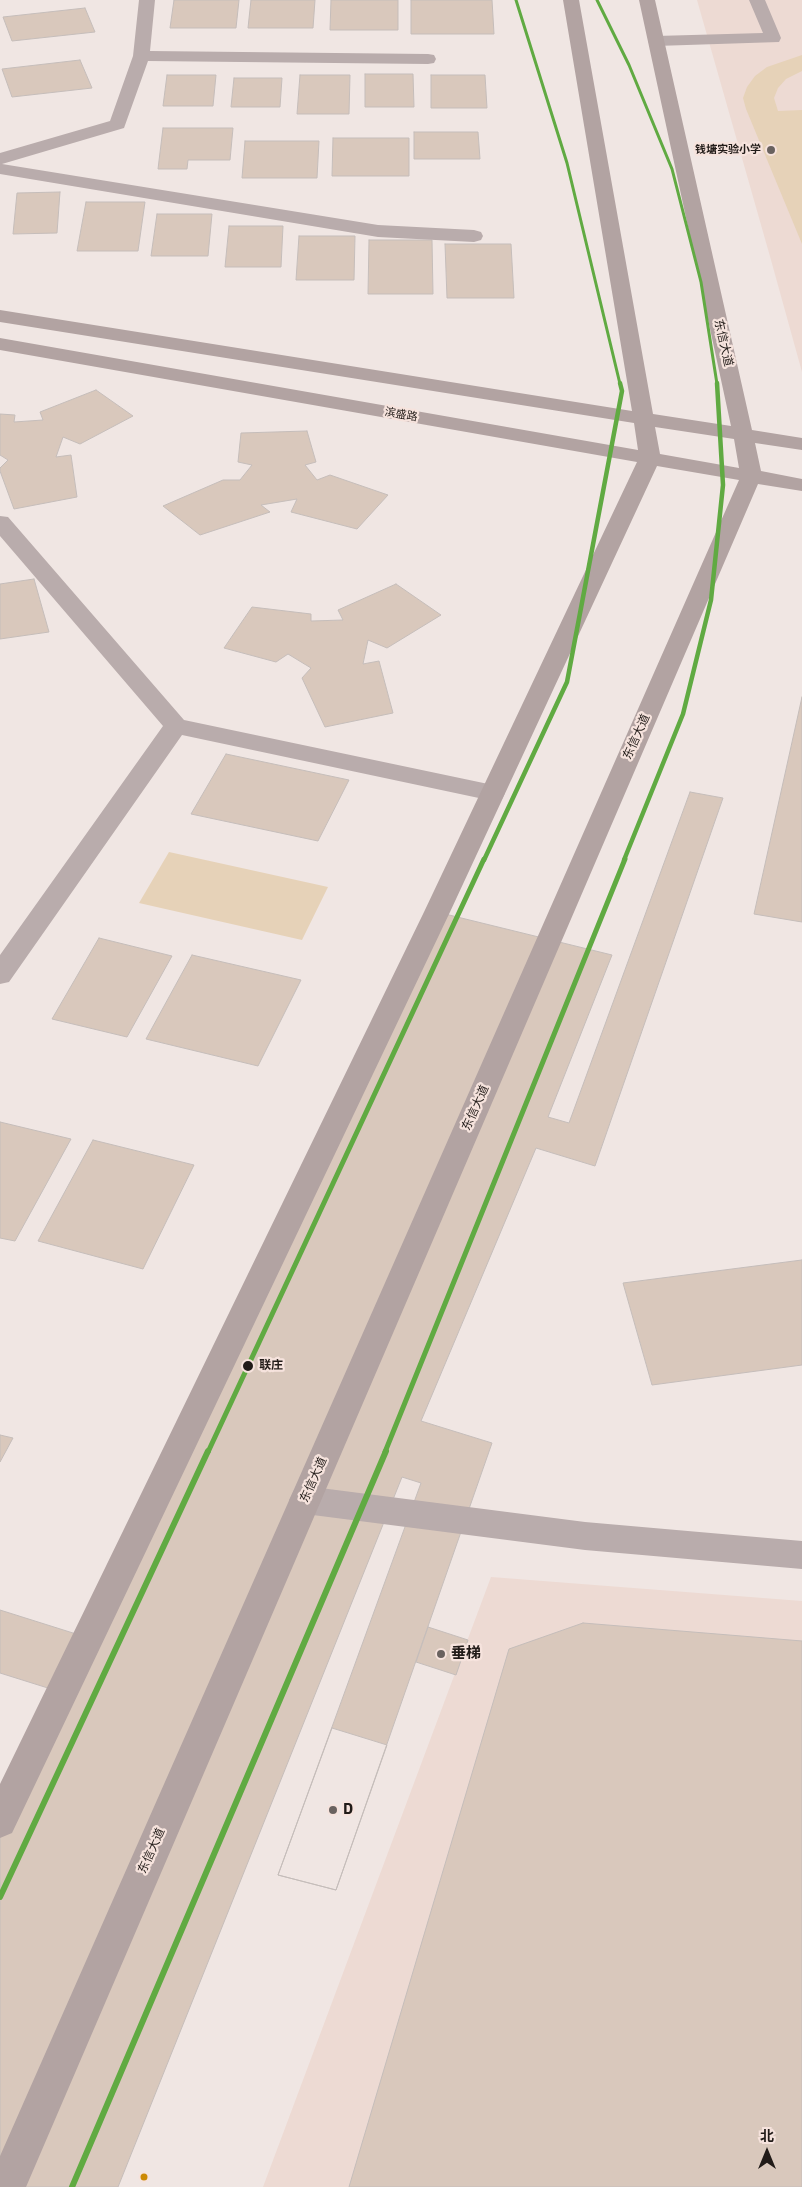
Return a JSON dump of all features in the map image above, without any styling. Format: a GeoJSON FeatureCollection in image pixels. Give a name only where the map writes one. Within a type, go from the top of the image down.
{"type":"FeatureCollection","features":[{"type":"Feature","properties":{"kind":"main road"},"geometry":{"type":"LineString","coordinates":[[0,1821],[494,793],[650,458],[571,0]]}},
{"type":"Feature","properties":{"kind":"main road","name":"东信大道"},"geometry":{"type":"LineString","coordinates":[[6,2187],[751,476],[744,434],[647,0]]}},
{"type":"Feature","properties":{"kind":"main road"},"geometry":{"type":"LineString","coordinates":[[0,316],[802,444]]}},
{"type":"Feature","properties":{"kind":"main road","name":"滨盛路"},"geometry":{"type":"LineString","coordinates":[[0,344],[802,485]]}},
{"type":"Feature","properties":{"kind":"street"},"geometry":{"type":"LineString","coordinates":[[0,159],[118,124],[141,56],[148,0]]}},
{"type":"Feature","properties":{"kind":"street"},"geometry":{"type":"LineString","coordinates":[[656,41],[773,38],[757,0]]}},
{"type":"Feature","properties":{"kind":"street"},"geometry":{"type":"LineString","coordinates":[[141,56],[428,59]]}},
{"type":"Feature","properties":{"kind":"street"},"geometry":{"type":"LineString","coordinates":[[0,169],[378,231],[474,236]]}},
{"type":"Feature","properties":{"kind":"street"},"geometry":{"type":"LineString","coordinates":[[0,522],[176,726],[494,793]]}},
{"type":"Feature","properties":{"kind":"street"},"geometry":{"type":"LineString","coordinates":[[0,975],[176,726]]}},
{"type":"Feature","properties":{"kind":"street"},"geometry":{"type":"LineString","coordinates":[[305,1500],[585,1536],[802,1555]]}},
{"type":"Feature","properties":{"kind":"shaded area","name":"钱塘实验小学"},"geometry":{"type":"Polygon","coordinates":[[[697,0],[802,0],[802,372],[771,260],[697,0]]]}},
{"type":"Feature","properties":{"kind":"shaded area"},"geometry":{"type":"Polygon","coordinates":[[[802,55],[802,71],[786,79],[778,88],[774,98],[778,111],[802,110],[802,244],[743,98],[747,87],[755,76],[767,67],[802,55]]]}},
{"type":"Feature","properties":{"kind":"shaded area"},"geometry":{"type":"Polygon","coordinates":[[[169,852],[328,887],[302,940],[139,903],[169,852]]]}},
{"type":"Feature","properties":{"kind":"shaded area"},"geometry":{"type":"Polygon","coordinates":[[[491,1577],[802,1601],[802,2187],[263,2187],[491,1577]]]}},
{"type":"Feature","properties":{"kind":"building"},"geometry":{"type":"Polygon","coordinates":[[[174,0],[239,0],[236,28],[170,28],[174,0]]]}},
{"type":"Feature","properties":{"kind":"building"},"geometry":{"type":"Polygon","coordinates":[[[251,0],[315,0],[313,28],[248,28],[251,0]]]}},
{"type":"Feature","properties":{"kind":"building"},"geometry":{"type":"Polygon","coordinates":[[[331,0],[398,0],[398,30],[330,30],[331,0]]]}},
{"type":"Feature","properties":{"kind":"building"},"geometry":{"type":"Polygon","coordinates":[[[411,0],[492,0],[494,34],[411,34],[411,0]]]}},
{"type":"Feature","properties":{"kind":"building"},"geometry":{"type":"Polygon","coordinates":[[[85,8],[95,32],[12,41],[3,17],[85,8]]]}},
{"type":"Feature","properties":{"kind":"building"},"geometry":{"type":"Polygon","coordinates":[[[80,60],[92,88],[12,97],[2,69],[80,60]]]}},
{"type":"Feature","properties":{"kind":"building"},"geometry":{"type":"Polygon","coordinates":[[[365,74],[413,74],[414,107],[365,107],[365,74]]]}},
{"type":"Feature","properties":{"kind":"building"},"geometry":{"type":"Polygon","coordinates":[[[167,75],[216,75],[213,106],[163,106],[167,75]]]}},
{"type":"Feature","properties":{"kind":"building"},"geometry":{"type":"Polygon","coordinates":[[[300,75],[350,75],[349,114],[297,114],[300,75]]]}},
{"type":"Feature","properties":{"kind":"building"},"geometry":{"type":"Polygon","coordinates":[[[431,75],[485,75],[487,108],[431,108],[431,75]]]}},
{"type":"Feature","properties":{"kind":"building"},"geometry":{"type":"Polygon","coordinates":[[[234,78],[282,78],[280,107],[231,107],[234,78]]]}},
{"type":"Feature","properties":{"kind":"building"},"geometry":{"type":"Polygon","coordinates":[[[163,128],[233,128],[230,160],[188,160],[187,169],[158,169],[163,128]]]}},
{"type":"Feature","properties":{"kind":"building"},"geometry":{"type":"Polygon","coordinates":[[[414,132],[478,132],[480,159],[414,159],[414,132]]]}},
{"type":"Feature","properties":{"kind":"building"},"geometry":{"type":"Polygon","coordinates":[[[333,138],[409,138],[409,176],[332,176],[333,138]]]}},
{"type":"Feature","properties":{"kind":"building"},"geometry":{"type":"Polygon","coordinates":[[[245,141],[319,141],[317,178],[242,178],[245,141]]]}},
{"type":"Feature","properties":{"kind":"building"},"geometry":{"type":"Polygon","coordinates":[[[60,192],[57,233],[13,234],[17,193],[60,192]]]}},
{"type":"Feature","properties":{"kind":"building"},"geometry":{"type":"Polygon","coordinates":[[[86,202],[145,202],[138,251],[77,251],[86,202]]]}},
{"type":"Feature","properties":{"kind":"building"},"geometry":{"type":"Polygon","coordinates":[[[157,214],[212,214],[208,256],[151,256],[157,214]]]}},
{"type":"Feature","properties":{"kind":"building"},"geometry":{"type":"Polygon","coordinates":[[[229,226],[283,226],[281,267],[225,267],[229,226]]]}},
{"type":"Feature","properties":{"kind":"building"},"geometry":{"type":"Polygon","coordinates":[[[299,236],[355,236],[354,280],[296,280],[299,236]]]}},
{"type":"Feature","properties":{"kind":"building"},"geometry":{"type":"Polygon","coordinates":[[[369,240],[432,240],[433,294],[368,294],[369,240]]]}},
{"type":"Feature","properties":{"kind":"building"},"geometry":{"type":"Polygon","coordinates":[[[445,244],[511,244],[514,298],[447,298],[445,244]]]}},
{"type":"Feature","properties":{"kind":"building"},"geometry":{"type":"Polygon","coordinates":[[[96,390],[133,416],[80,444],[63,437],[56,457],[71,455],[77,497],[14,509],[0,471],[0,468],[8,460],[0,455],[0,414],[15,415],[14,422],[43,420],[40,412],[96,390]]]}},
{"type":"Feature","properties":{"kind":"building"},"geometry":{"type":"Polygon","coordinates":[[[307,431],[316,462],[305,465],[317,480],[330,475],[388,495],[357,529],[291,512],[297,499],[261,505],[270,512],[200,535],[163,506],[223,480],[240,480],[252,465],[238,462],[241,433],[307,431]]]}},
{"type":"Feature","properties":{"kind":"building"},"geometry":{"type":"Polygon","coordinates":[[[34,579],[49,632],[0,639],[0,584],[34,579]]]}},
{"type":"Feature","properties":{"kind":"building"},"geometry":{"type":"Polygon","coordinates":[[[396,584],[441,615],[387,648],[368,640],[363,664],[379,661],[393,713],[325,727],[302,678],[311,668],[288,654],[276,662],[224,648],[252,607],[311,614],[311,621],[343,620],[338,610],[396,584]]]}},
{"type":"Feature","properties":{"kind":"building"},"geometry":{"type":"Polygon","coordinates":[[[802,697],[802,922],[754,914],[802,697]]]}},
{"type":"Feature","properties":{"kind":"building"},"geometry":{"type":"Polygon","coordinates":[[[226,754],[349,780],[318,841],[191,814],[226,754]]]}},
{"type":"Feature","properties":{"kind":"building","name":"联庄"},"geometry":{"type":"Polygon","coordinates":[[[690,792],[723,798],[595,1166],[536,1148],[421,1421],[492,1443],[336,1890],[278,1875],[421,1483],[402,1477],[118,2187],[0,2187],[0,1833],[67,1694],[0,1673],[0,1610],[92,1639],[437,912],[612,955],[548,1117],[569,1123],[690,792]]]}},
{"type":"Feature","properties":{"kind":"building"},"geometry":{"type":"Polygon","coordinates":[[[99,938],[172,956],[127,1037],[52,1019],[99,938]]]}},
{"type":"Feature","properties":{"kind":"building"},"geometry":{"type":"Polygon","coordinates":[[[192,955],[301,980],[258,1066],[146,1039],[192,955]]]}},
{"type":"Feature","properties":{"kind":"building"},"geometry":{"type":"Polygon","coordinates":[[[0,1122],[71,1139],[15,1241],[0,1238],[0,1122]]]}},
{"type":"Feature","properties":{"kind":"building"},"geometry":{"type":"Polygon","coordinates":[[[93,1140],[194,1165],[143,1269],[38,1241],[93,1140]]]}},
{"type":"Feature","properties":{"kind":"building"},"geometry":{"type":"Polygon","coordinates":[[[802,1260],[802,1365],[652,1385],[623,1283],[802,1260]]]}},
{"type":"Feature","properties":{"kind":"building"},"geometry":{"type":"Polygon","coordinates":[[[0,1435],[13,1438],[0,1462],[0,1435]]]}},
{"type":"Feature","properties":{"kind":"building"},"geometry":{"type":"Polygon","coordinates":[[[583,1623],[802,1641],[802,2187],[349,2187],[509,1649],[583,1623]]]}},
{"type":"Feature","properties":{"kind":"building","name":"垂梯"},"geometry":{"type":"Polygon","coordinates":[[[428,1627],[468,1640],[456,1675],[416,1662],[428,1627]]]}},
{"type":"Feature","properties":{"kind":"building","name":"D"},"geometry":{"type":"Polygon","coordinates":[[[332,1728],[387,1745],[336,1890],[278,1875],[332,1728]]]}},
{"type":"Feature","properties":{"kind":"transit line"},"geometry":{"type":"LineString","coordinates":[[0,1897],[567,682],[622,391],[567,163],[516,0]]}},
{"type":"Feature","properties":{"kind":"transit line"},"geometry":{"type":"LineString","coordinates":[[72,2187],[396,1427],[683,714],[711,600],[723,485],[717,379],[701,282],[672,169],[629,65],[597,0]]}},
{"type":"Feature","properties":{"kind":"place","name":"钱塘实验小学"},"geometry":{"type":"Point","coordinates":[771,150]}},
{"type":"Feature","properties":{"kind":"place","name":"联庄"},"geometry":{"type":"Point","coordinates":[248,1366]}},
{"type":"Feature","properties":{"kind":"place","name":"垂梯"},"geometry":{"type":"Point","coordinates":[441,1654]}},
{"type":"Feature","properties":{"kind":"place","name":"D"},"geometry":{"type":"Point","coordinates":[333,1810]}}]}
